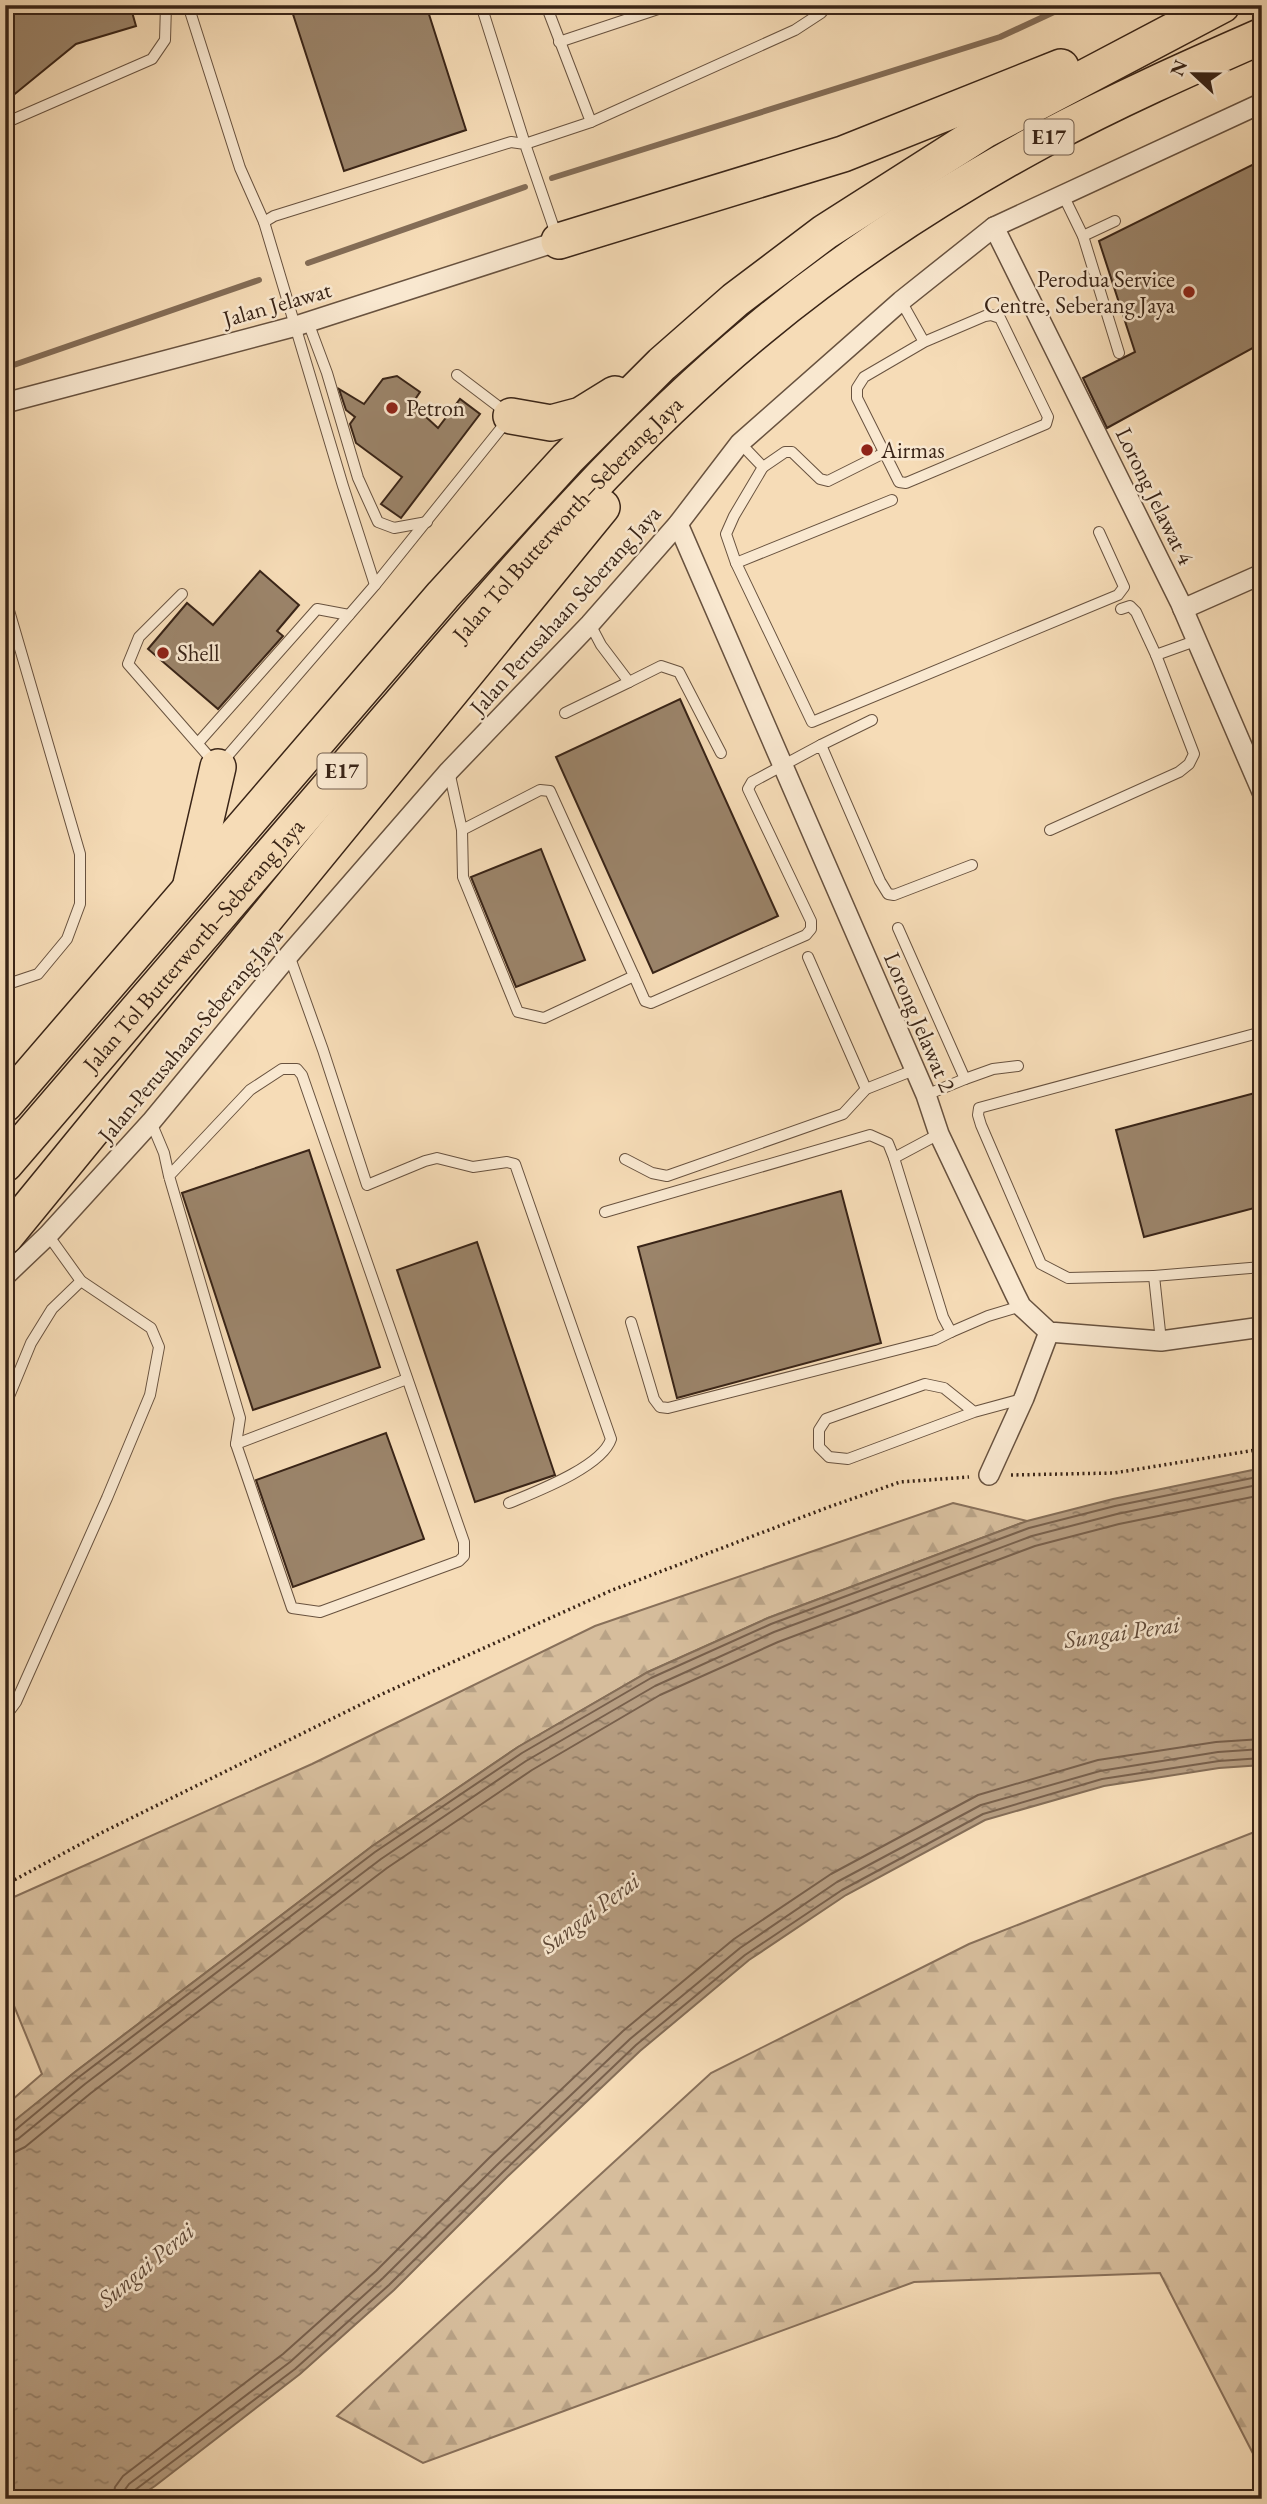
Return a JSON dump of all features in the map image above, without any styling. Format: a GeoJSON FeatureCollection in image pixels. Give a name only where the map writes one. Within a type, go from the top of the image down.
{"type":"FeatureCollection","features":[{"type":"Feature","properties":{"kind":"highway","name":"Jalan Tol Butterworth–Seberang Jaya"},"geometry":{"type":"LineString","coordinates":[[5,1104],[451,586],[567,459],[662,364],[735,300],[825,232],[985,130],[1222,5]]}},
{"type":"Feature","properties":{"kind":"highway"},"geometry":{"type":"LineString","coordinates":[[559,242],[843,154],[1067,65],[1191,20]]}},
{"type":"Feature","properties":{"kind":"highway","name":"Jalan Tol Butterworth–Seberang Jaya"},"geometry":{"type":"LineString","coordinates":[[5,1164],[470,623],[597,482],[691,389],[759,329],[848,260],[947,195],[1044,139],[1160,81],[1262,36]]}},
{"type":"Feature","properties":{"kind":"highway"},"geometry":{"type":"LineString","coordinates":[[510,416],[551,424],[581,415],[662,364]]}},
{"type":"Feature","properties":{"kind":"highway"},"geometry":{"type":"LineString","coordinates":[[5,1237],[579,538],[691,389]]}},
{"type":"Feature","properties":{"kind":"highway"},"geometry":{"type":"LineString","coordinates":[[190,887],[208,755]]}},
{"type":"Feature","properties":{"kind":"street","name":"Jalan Perusahaan Seberang Jaya"},"geometry":{"type":"LineString","coordinates":[[5,1276],[48,1235],[151,1122],[289,955],[449,771],[590,624],[678,524],[740,443],[901,301],[994,227],[1262,103]]}},
{"type":"Feature","properties":{"kind":"street","name":"Lorong Jelawat 4"},"geometry":{"type":"LineString","coordinates":[[994,227],[1183,608],[1262,792]]}},
{"type":"Feature","properties":{"kind":"street","name":"Jalan Jelawat"},"geometry":{"type":"LineString","coordinates":[[5,403],[302,324],[559,242]]}},
{"type":"Feature","properties":{"kind":"street","name":"Lorong Jelawat 2"},"geometry":{"type":"LineString","coordinates":[[678,524],[926,1095],[939,1134],[1021,1306],[1049,1332]]}},
{"type":"Feature","properties":{"kind":"street"},"geometry":{"type":"LineString","coordinates":[[1183,608],[1262,574]]}},
{"type":"Feature","properties":{"kind":"street"},"geometry":{"type":"LineString","coordinates":[[989,1475],[1024,1398],[1049,1332],[1161,1341],[1262,1327]]}},
{"type":"Feature","properties":{"kind":"lane"},"geometry":{"type":"LineString","coordinates":[[5,122],[152,59],[165,40],[166,5]]}},
{"type":"Feature","properties":{"kind":"lane"},"geometry":{"type":"LineString","coordinates":[[188,5],[240,168],[264,222],[302,324],[343,486],[376,585]]}},
{"type":"Feature","properties":{"kind":"lane"},"geometry":{"type":"LineString","coordinates":[[481,5],[559,242]]}},
{"type":"Feature","properties":{"kind":"lane"},"geometry":{"type":"LineString","coordinates":[[546,5],[591,122]]}},
{"type":"Feature","properties":{"kind":"lane"},"geometry":{"type":"LineString","coordinates":[[559,42],[670,5]]}},
{"type":"Feature","properties":{"kind":"lane"},"geometry":{"type":"LineString","coordinates":[[264,222],[274,216],[511,142],[525,144],[591,122],[795,30],[821,13],[828,5]]}},
{"type":"Feature","properties":{"kind":"lane"},"geometry":{"type":"LineString","coordinates":[[1063,195],[1083,236],[1119,353]]}},
{"type":"Feature","properties":{"kind":"lane"},"geometry":{"type":"LineString","coordinates":[[1083,236],[1115,221]]}},
{"type":"Feature","properties":{"kind":"lane"},"geometry":{"type":"LineString","coordinates":[[901,301],[924,342]]}},
{"type":"Feature","properties":{"kind":"lane"},"geometry":{"type":"LineString","coordinates":[[985,316],[1000,318],[1048,417],[1046,424],[906,483],[899,482],[857,398],[857,388],[864,377],[924,342],[985,316]]}},
{"type":"Feature","properties":{"kind":"lane"},"geometry":{"type":"LineString","coordinates":[[302,324],[327,373],[358,478],[378,522],[394,528],[426,522]]}},
{"type":"Feature","properties":{"kind":"lane"},"geometry":{"type":"LineString","coordinates":[[208,755],[376,585],[510,416],[457,375]]}},
{"type":"Feature","properties":{"kind":"lane"},"geometry":{"type":"LineString","coordinates":[[740,443],[763,467]]}},
{"type":"Feature","properties":{"kind":"lane"},"geometry":{"type":"LineString","coordinates":[[884,453],[828,481],[820,479],[792,452],[785,452],[763,467],[726,534],[736,563],[812,722],[1118,595],[1124,587],[1099,532]]}},
{"type":"Feature","properties":{"kind":"lane"},"geometry":{"type":"LineString","coordinates":[[736,563],[892,500]]}},
{"type":"Feature","properties":{"kind":"lane"},"geometry":{"type":"LineString","coordinates":[[182,594],[139,637],[128,664],[208,755]]}},
{"type":"Feature","properties":{"kind":"lane"},"geometry":{"type":"LineString","coordinates":[[5,597],[80,855],[80,904],[67,939],[38,974],[5,985]]}},
{"type":"Feature","properties":{"kind":"lane"},"geometry":{"type":"LineString","coordinates":[[1050,830],[1178,772],[1189,764],[1194,754],[1136,611],[1130,606],[1121,610]]}},
{"type":"Feature","properties":{"kind":"lane"},"geometry":{"type":"LineString","coordinates":[[208,755],[317,609],[349,615]]}},
{"type":"Feature","properties":{"kind":"lane"},"geometry":{"type":"LineString","coordinates":[[590,624],[601,645],[629,682]]}},
{"type":"Feature","properties":{"kind":"lane"},"geometry":{"type":"LineString","coordinates":[[1156,655],[1195,641]]}},
{"type":"Feature","properties":{"kind":"lane"},"geometry":{"type":"LineString","coordinates":[[565,713],[661,666],[679,672],[721,753]]}},
{"type":"Feature","properties":{"kind":"lane"},"geometry":{"type":"LineString","coordinates":[[462,830],[540,790],[550,791],[645,1001],[651,1003],[806,935],[811,929],[811,921],[748,789],[752,782],[782,765],[872,720]]}},
{"type":"Feature","properties":{"kind":"lane"},"geometry":{"type":"LineString","coordinates":[[821,745],[888,894],[894,895],[972,865]]}},
{"type":"Feature","properties":{"kind":"lane"},"geometry":{"type":"LineString","coordinates":[[449,771],[462,830],[463,877],[517,1012],[544,1018],[634,976]]}},
{"type":"Feature","properties":{"kind":"lane"},"geometry":{"type":"LineString","coordinates":[[898,928],[965,1079]]}},
{"type":"Feature","properties":{"kind":"lane"},"geometry":{"type":"LineString","coordinates":[[289,955],[367,1185],[437,1158],[473,1167],[507,1162],[515,1164],[611,1439],[604,1453],[559,1482],[509,1503]]}},
{"type":"Feature","properties":{"kind":"lane"},"geometry":{"type":"LineString","coordinates":[[808,957],[866,1089]]}},
{"type":"Feature","properties":{"kind":"lane"},"geometry":{"type":"LineString","coordinates":[[1262,1032],[979,1108],[978,1115],[1041,1264],[1068,1278],[1154,1276],[1262,1267]]}},
{"type":"Feature","properties":{"kind":"lane"},"geometry":{"type":"LineString","coordinates":[[926,1095],[993,1069],[1018,1066]]}},
{"type":"Feature","properties":{"kind":"lane"},"geometry":{"type":"LineString","coordinates":[[151,1122],[164,1153],[170,1176],[240,1418],[236,1444],[292,1608],[320,1612],[459,1560],[464,1556],[464,1542],[302,1075],[297,1069],[282,1069],[250,1090],[170,1176]]}},
{"type":"Feature","properties":{"kind":"lane"},"geometry":{"type":"LineString","coordinates":[[625,1159],[652,1173],[667,1176],[843,1114],[866,1089],[914,1070]]}},
{"type":"Feature","properties":{"kind":"lane"},"geometry":{"type":"LineString","coordinates":[[894,1158],[939,1134]]}},
{"type":"Feature","properties":{"kind":"lane"},"geometry":{"type":"LineString","coordinates":[[605,1212],[870,1135],[888,1143],[943,1317],[951,1332]]}},
{"type":"Feature","properties":{"kind":"lane"},"geometry":{"type":"LineString","coordinates":[[5,1717],[16,1702],[150,1395],[159,1347],[151,1328],[81,1281],[48,1235]]}},
{"type":"Feature","properties":{"kind":"lane"},"geometry":{"type":"LineString","coordinates":[[1154,1276],[1161,1341]]}},
{"type":"Feature","properties":{"kind":"lane"},"geometry":{"type":"LineString","coordinates":[[5,1406],[31,1343],[52,1309],[81,1281]]}},
{"type":"Feature","properties":{"kind":"lane"},"geometry":{"type":"LineString","coordinates":[[631,1322],[654,1399],[660,1407],[668,1408],[935,1340],[1021,1306]]}},
{"type":"Feature","properties":{"kind":"lane"},"geometry":{"type":"LineString","coordinates":[[236,1444],[407,1379]]}},
{"type":"Feature","properties":{"kind":"lane"},"geometry":{"type":"LineString","coordinates":[[974,1412],[944,1388],[925,1384],[827,1419],[819,1430],[820,1447],[830,1457],[848,1459],[974,1412],[1024,1398]]}},
{"type":"Feature","properties":{"kind":"path"},"geometry":{"type":"LineString","coordinates":[[5,1885],[101,1833],[380,1695],[610,1591],[900,1482],[989,1475],[1114,1473],[1262,1449]]}},
{"type":"Feature","properties":{"kind":"green space"},"geometry":{"type":"Polygon","coordinates":[[[953,1503],[1027,1521],[768,1618],[648,1672],[518,1747],[371,1847],[75,2072],[5,2129],[5,2106],[42,2074],[5,1984],[5,1901],[312,1764],[595,1626],[953,1503]]]}},
{"type":"Feature","properties":{"kind":"green space"},"geometry":{"type":"Polygon","coordinates":[[[1262,1829],[1262,2471],[1160,2273],[914,2282],[423,2463],[337,2416],[711,2073],[969,1944],[1262,1829]]]}},
{"type":"Feature","properties":{"kind":"water","name":"Sungai Perai"},"geometry":{"type":"Polygon","coordinates":[[[1262,1468],[1262,1765],[1219,1768],[1104,1786],[985,1820],[846,1895],[749,1960],[640,2051],[507,2177],[394,2290],[300,2374],[155,2486],[135,2499],[5,2499],[5,2129],[14,2121],[371,1847],[518,1747],[648,1672],[768,1618],[1027,1521],[1113,1499],[1262,1468]]]}},
{"type":"Feature","properties":{"kind":"building"},"geometry":{"type":"Polygon","coordinates":[[[5,5],[130,5],[136,26],[76,44],[5,102],[5,5]]]}},
{"type":"Feature","properties":{"kind":"building"},"geometry":{"type":"Polygon","coordinates":[[[290,5],[426,5],[466,130],[344,171],[290,5]]]}},
{"type":"Feature","properties":{"kind":"building","name":"Perodua Service Centre, Seberang Jaya"},"geometry":{"type":"Polygon","coordinates":[[[1262,160],[1262,343],[1107,428],[1083,378],[1135,352],[1099,241],[1262,160]]]}},
{"type":"Feature","properties":{"kind":"building"},"geometry":{"type":"Polygon","coordinates":[[[397,376],[420,392],[412,404],[438,428],[460,399],[480,414],[401,518],[381,504],[402,477],[356,443],[350,424],[355,417],[346,410],[339,389],[364,404],[383,379],[397,376]]]}},
{"type":"Feature","properties":{"kind":"building"},"geometry":{"type":"Polygon","coordinates":[[[260,571],[299,605],[277,631],[283,636],[218,709],[148,649],[187,603],[213,625],[260,571]]]}},
{"type":"Feature","properties":{"kind":"building"},"geometry":{"type":"Polygon","coordinates":[[[680,699],[778,916],[653,973],[556,757],[680,699]]]}},
{"type":"Feature","properties":{"kind":"building"},"geometry":{"type":"Polygon","coordinates":[[[541,849],[585,960],[516,987],[471,877],[541,849]]]}},
{"type":"Feature","properties":{"kind":"building"},"geometry":{"type":"Polygon","coordinates":[[[1255,1093],[1262,1117],[1262,1206],[1144,1237],[1116,1130],[1255,1093]]]}},
{"type":"Feature","properties":{"kind":"building"},"geometry":{"type":"Polygon","coordinates":[[[309,1150],[380,1367],[253,1410],[182,1193],[309,1150]]]}},
{"type":"Feature","properties":{"kind":"building"},"geometry":{"type":"Polygon","coordinates":[[[841,1191],[881,1343],[677,1398],[638,1247],[841,1191]]]}},
{"type":"Feature","properties":{"kind":"building"},"geometry":{"type":"Polygon","coordinates":[[[477,1242],[555,1475],[475,1502],[397,1270],[477,1242]]]}},
{"type":"Feature","properties":{"kind":"building"},"geometry":{"type":"Polygon","coordinates":[[[386,1433],[424,1539],[293,1587],[256,1480],[386,1433]]]}},
{"type":"Feature","properties":{"kind":"waterway"},"geometry":{"type":"LineString","coordinates":[[552,178],[1000,37],[1069,5]]}},
{"type":"Feature","properties":{"kind":"waterway"},"geometry":{"type":"LineString","coordinates":[[308,263],[525,187]]}},
{"type":"Feature","properties":{"kind":"waterway"},"geometry":{"type":"LineString","coordinates":[[5,368],[259,280]]}},
{"type":"Feature","properties":{"kind":"place","name":"Perodua Service Centre, Seberang Jaya"},"geometry":{"type":"Point","coordinates":[1189,292]}},
{"type":"Feature","properties":{"kind":"place","name":"Petron"},"geometry":{"type":"Point","coordinates":[392,408]}},
{"type":"Feature","properties":{"kind":"place","name":"Airmas"},"geometry":{"type":"Point","coordinates":[867,450]}},
{"type":"Feature","properties":{"kind":"place","name":"Shell"},"geometry":{"type":"Point","coordinates":[163,653]}}]}
